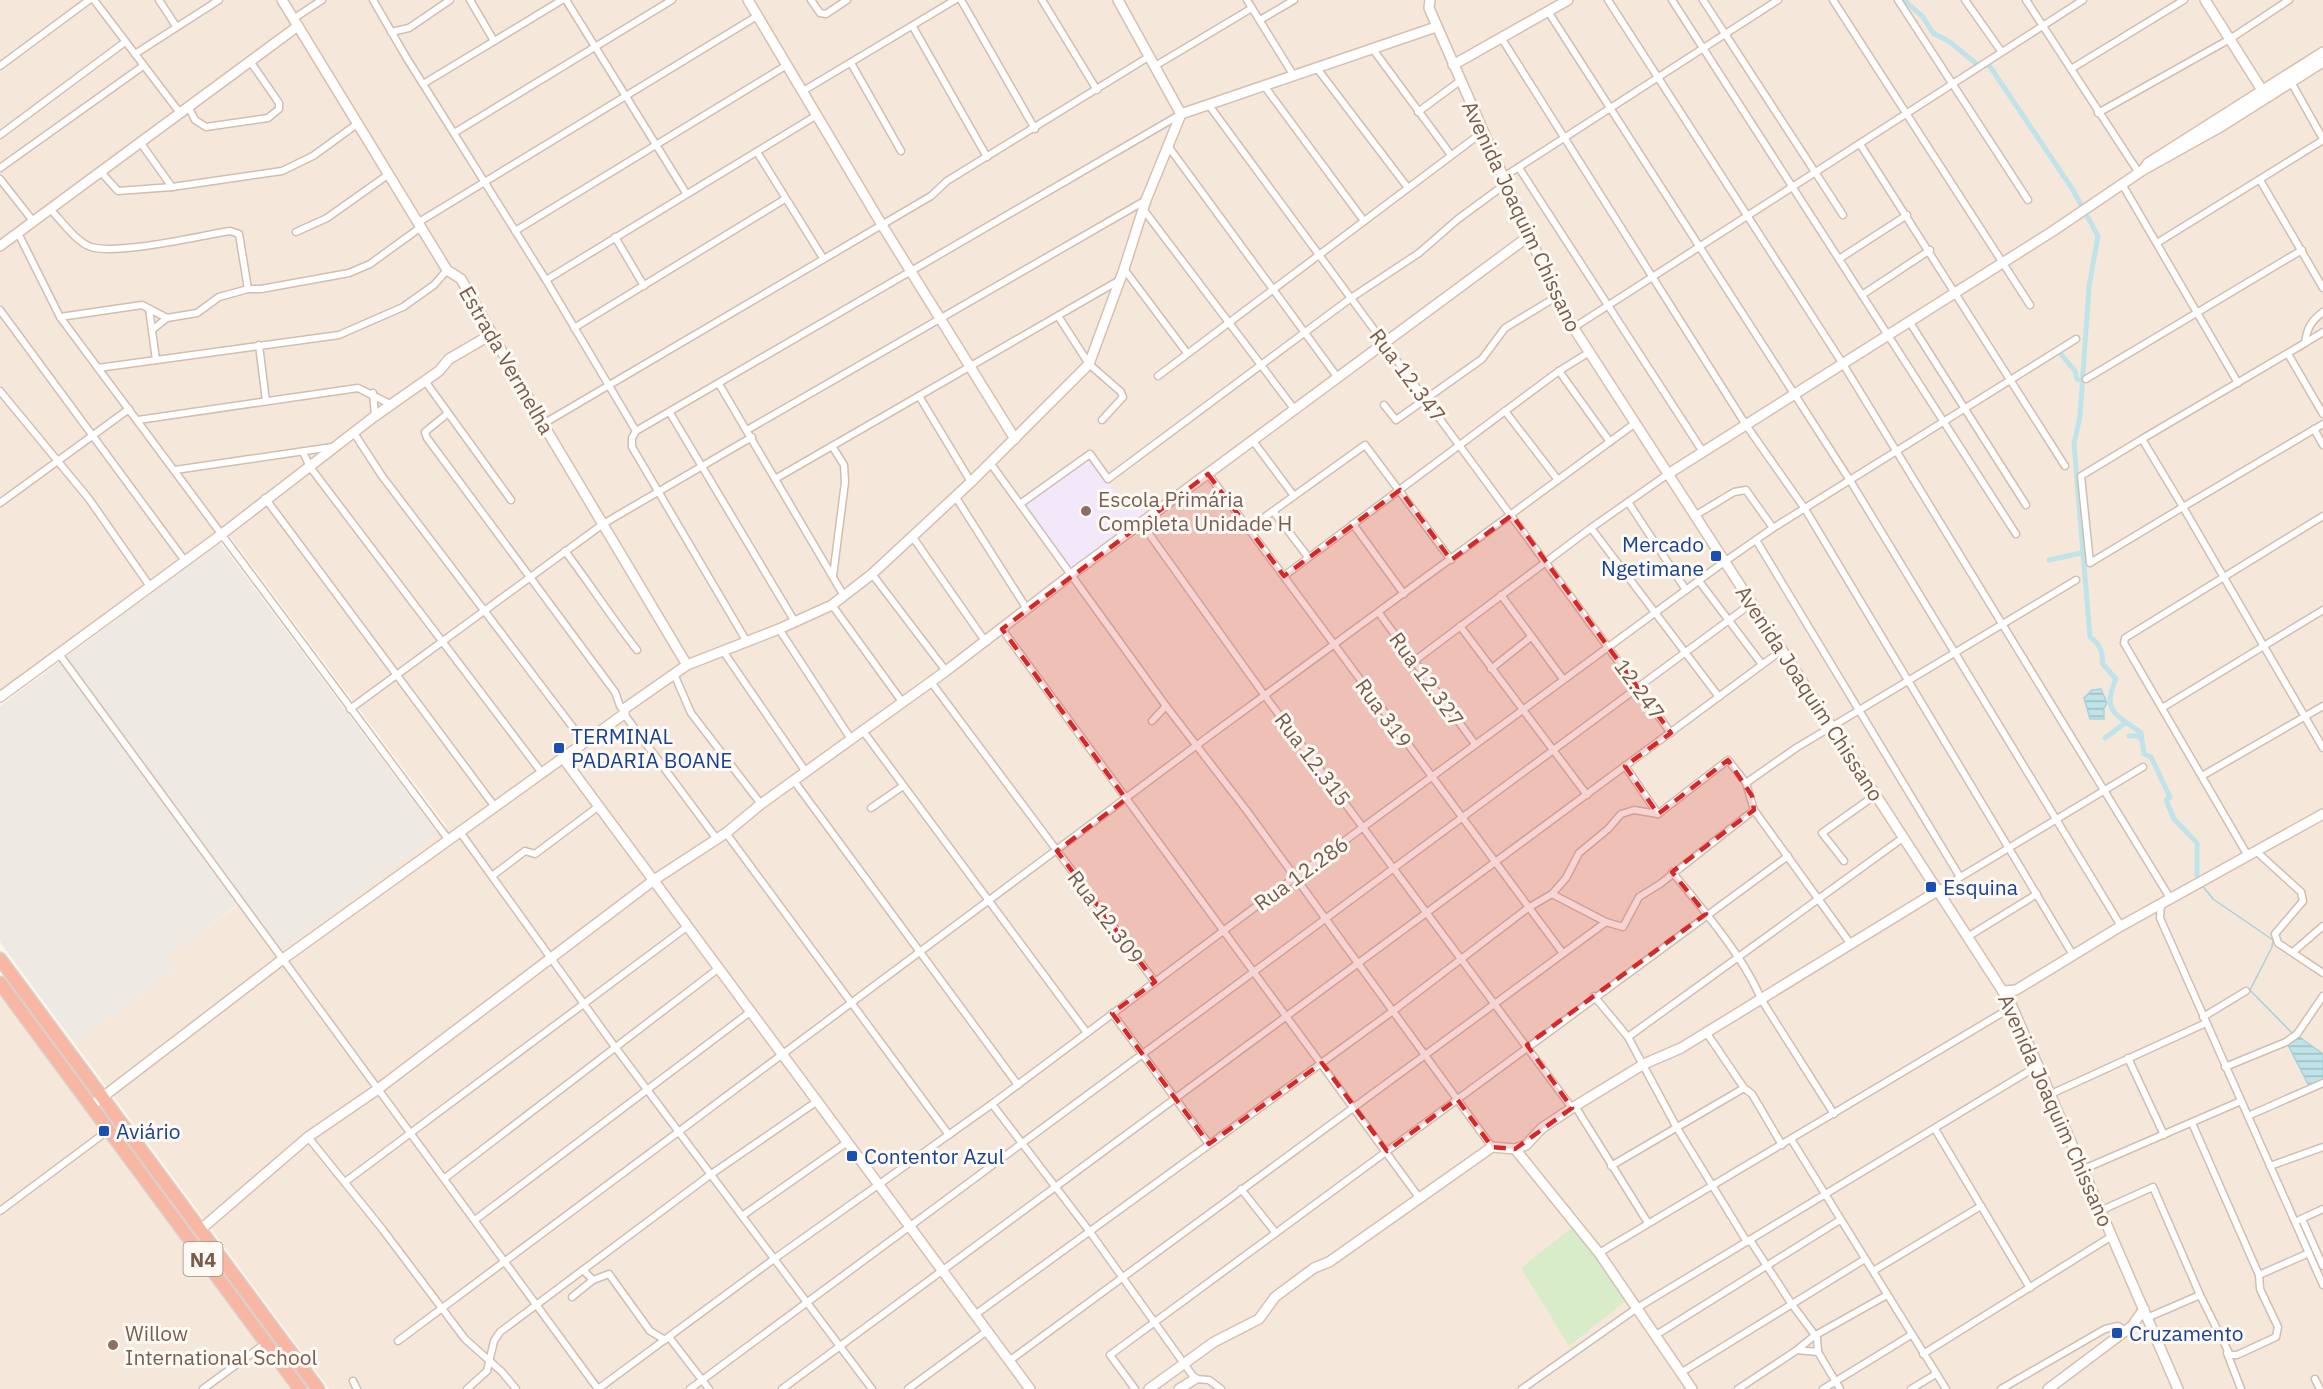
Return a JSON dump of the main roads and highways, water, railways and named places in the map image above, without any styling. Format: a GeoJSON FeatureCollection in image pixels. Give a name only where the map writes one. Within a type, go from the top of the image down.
{"type":"FeatureCollection","features":[{"type":"Feature","properties":{"kind":"highway","name":"N4"},"geometry":{"type":"LineString","coordinates":[[0,958],[102,1096],[114,1126],[300,1389]]}},
{"type":"Feature","properties":{"kind":"highway","name":"N4"},"geometry":{"type":"LineString","coordinates":[[2,992],[91,1106],[114,1126],[200,1230],[318,1389]]}},
{"type":"Feature","properties":{"kind":"water"},"geometry":{"type":"Polygon","coordinates":[[[2101,689],[2107,703],[2104,708],[2104,719],[2090,719],[2084,698],[2092,690],[2101,689]]]}},
{"type":"Feature","properties":{"kind":"water"},"geometry":{"type":"Polygon","coordinates":[[[2298,1036],[2323,1054],[2323,1082],[2310,1088],[2288,1045],[2298,1036]]]}},
{"type":"Feature","properties":{"kind":"waterway"},"geometry":{"type":"LineString","coordinates":[[1904,0],[1923,17],[1933,33],[1950,42],[1979,66]]}},
{"type":"Feature","properties":{"kind":"waterway"},"geometry":{"type":"LineString","coordinates":[[1983,66],[1989,65],[2073,190],[2098,236],[2089,287],[2080,416],[2074,444],[2090,637],[2100,648],[2102,663],[2116,679],[2110,700],[2111,707],[2119,717],[2141,733],[2144,754],[2151,757],[2170,797],[2166,800],[2174,819],[2197,843],[2197,875]]}},
{"type":"Feature","properties":{"kind":"waterway"},"geometry":{"type":"LineString","coordinates":[[2060,353],[2075,371],[2077,379],[2081,381]]}},
{"type":"Feature","properties":{"kind":"waterway"},"geometry":{"type":"LineString","coordinates":[[2049,560],[2085,552]]}},
{"type":"Feature","properties":{"kind":"waterway"},"geometry":{"type":"LineString","coordinates":[[2105,738],[2125,723]]}},
{"type":"Feature","properties":{"kind":"waterway"},"geometry":{"type":"LineString","coordinates":[[2129,736],[2139,736],[2141,739]]}},
{"type":"Feature","properties":{"kind":"waterway"},"geometry":{"type":"LineString","coordinates":[[2201,884],[2213,899],[2273,940],[2272,947],[2250,990],[2292,1033]]}},
{"type":"Feature","properties":{"kind":"place","name":"Escola Primária Completa Unidade H"},"geometry":{"type":"Point","coordinates":[1086,511]}},
{"type":"Feature","properties":{"kind":"place","name":"Mercado Ngetimane"},"geometry":{"type":"Point","coordinates":[1716,556]}},
{"type":"Feature","properties":{"kind":"place","name":"TERMINAL PADARIA BOANE"},"geometry":{"type":"Point","coordinates":[559,748]}},
{"type":"Feature","properties":{"kind":"place","name":"Esquina"},"geometry":{"type":"Point","coordinates":[1931,887]}},
{"type":"Feature","properties":{"kind":"place","name":"Aviário"},"geometry":{"type":"Point","coordinates":[104,1131]}},
{"type":"Feature","properties":{"kind":"place","name":"Contentor Azul"},"geometry":{"type":"Point","coordinates":[852,1156]}},
{"type":"Feature","properties":{"kind":"place","name":"Cruzamento"},"geometry":{"type":"Point","coordinates":[2117,1333]}},
{"type":"Feature","properties":{"kind":"place","name":"Willow International School"},"geometry":{"type":"Point","coordinates":[113,1345]}}]}
